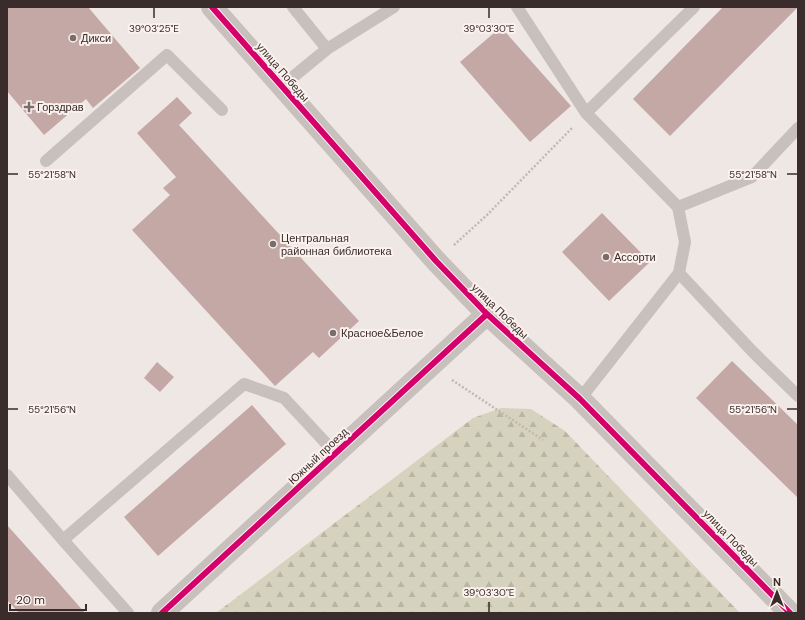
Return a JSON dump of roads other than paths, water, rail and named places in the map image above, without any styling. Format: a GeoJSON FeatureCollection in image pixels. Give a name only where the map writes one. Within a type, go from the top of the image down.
{"type":"FeatureCollection","features":[{"type":"Feature","properties":{"kind":"street","name":"улица Победы"},"geometry":{"type":"LineString","coordinates":[[212,7],[436,261],[487,314],[580,399],[790,613]]}},
{"type":"Feature","properties":{"kind":"street","name":"Южный проезд"},"geometry":{"type":"LineString","coordinates":[[162,613],[487,314]]}},
{"type":"Feature","properties":{"kind":"lane"},"geometry":{"type":"LineString","coordinates":[[293,7],[327,49]]}},
{"type":"Feature","properties":{"kind":"lane"},"geometry":{"type":"LineString","coordinates":[[282,86],[327,49],[394,7]]}},
{"type":"Feature","properties":{"kind":"lane"},"geometry":{"type":"LineString","coordinates":[[517,7],[586,113],[678,206],[685,242],[679,273],[580,399]]}},
{"type":"Feature","properties":{"kind":"lane"},"geometry":{"type":"LineString","coordinates":[[586,113],[694,7]]}},
{"type":"Feature","properties":{"kind":"lane"},"geometry":{"type":"LineString","coordinates":[[46,161],[167,55],[222,110]]}},
{"type":"Feature","properties":{"kind":"lane"},"geometry":{"type":"LineString","coordinates":[[678,206],[752,177],[798,128]]}},
{"type":"Feature","properties":{"kind":"lane"},"geometry":{"type":"LineString","coordinates":[[679,273],[752,351],[798,396]]}},
{"type":"Feature","properties":{"kind":"lane"},"geometry":{"type":"LineString","coordinates":[[63,540],[244,384],[284,398],[336,454]]}},
{"type":"Feature","properties":{"kind":"lane"},"geometry":{"type":"LineString","coordinates":[[7,475],[128,613]]}},
{"type":"Feature","properties":{"kind":"place","name":"Дикси"},"geometry":{"type":"Point","coordinates":[73,38]}},
{"type":"Feature","properties":{"kind":"place","name":"Горздрав"},"geometry":{"type":"Point","coordinates":[29,107]}},
{"type":"Feature","properties":{"kind":"place","name":"Центральная районная библиотека"},"geometry":{"type":"Point","coordinates":[273,244]}},
{"type":"Feature","properties":{"kind":"place","name":"Ассорти"},"geometry":{"type":"Point","coordinates":[606,257]}},
{"type":"Feature","properties":{"kind":"place","name":"Красное&Белое"},"geometry":{"type":"Point","coordinates":[333,333]}}]}
